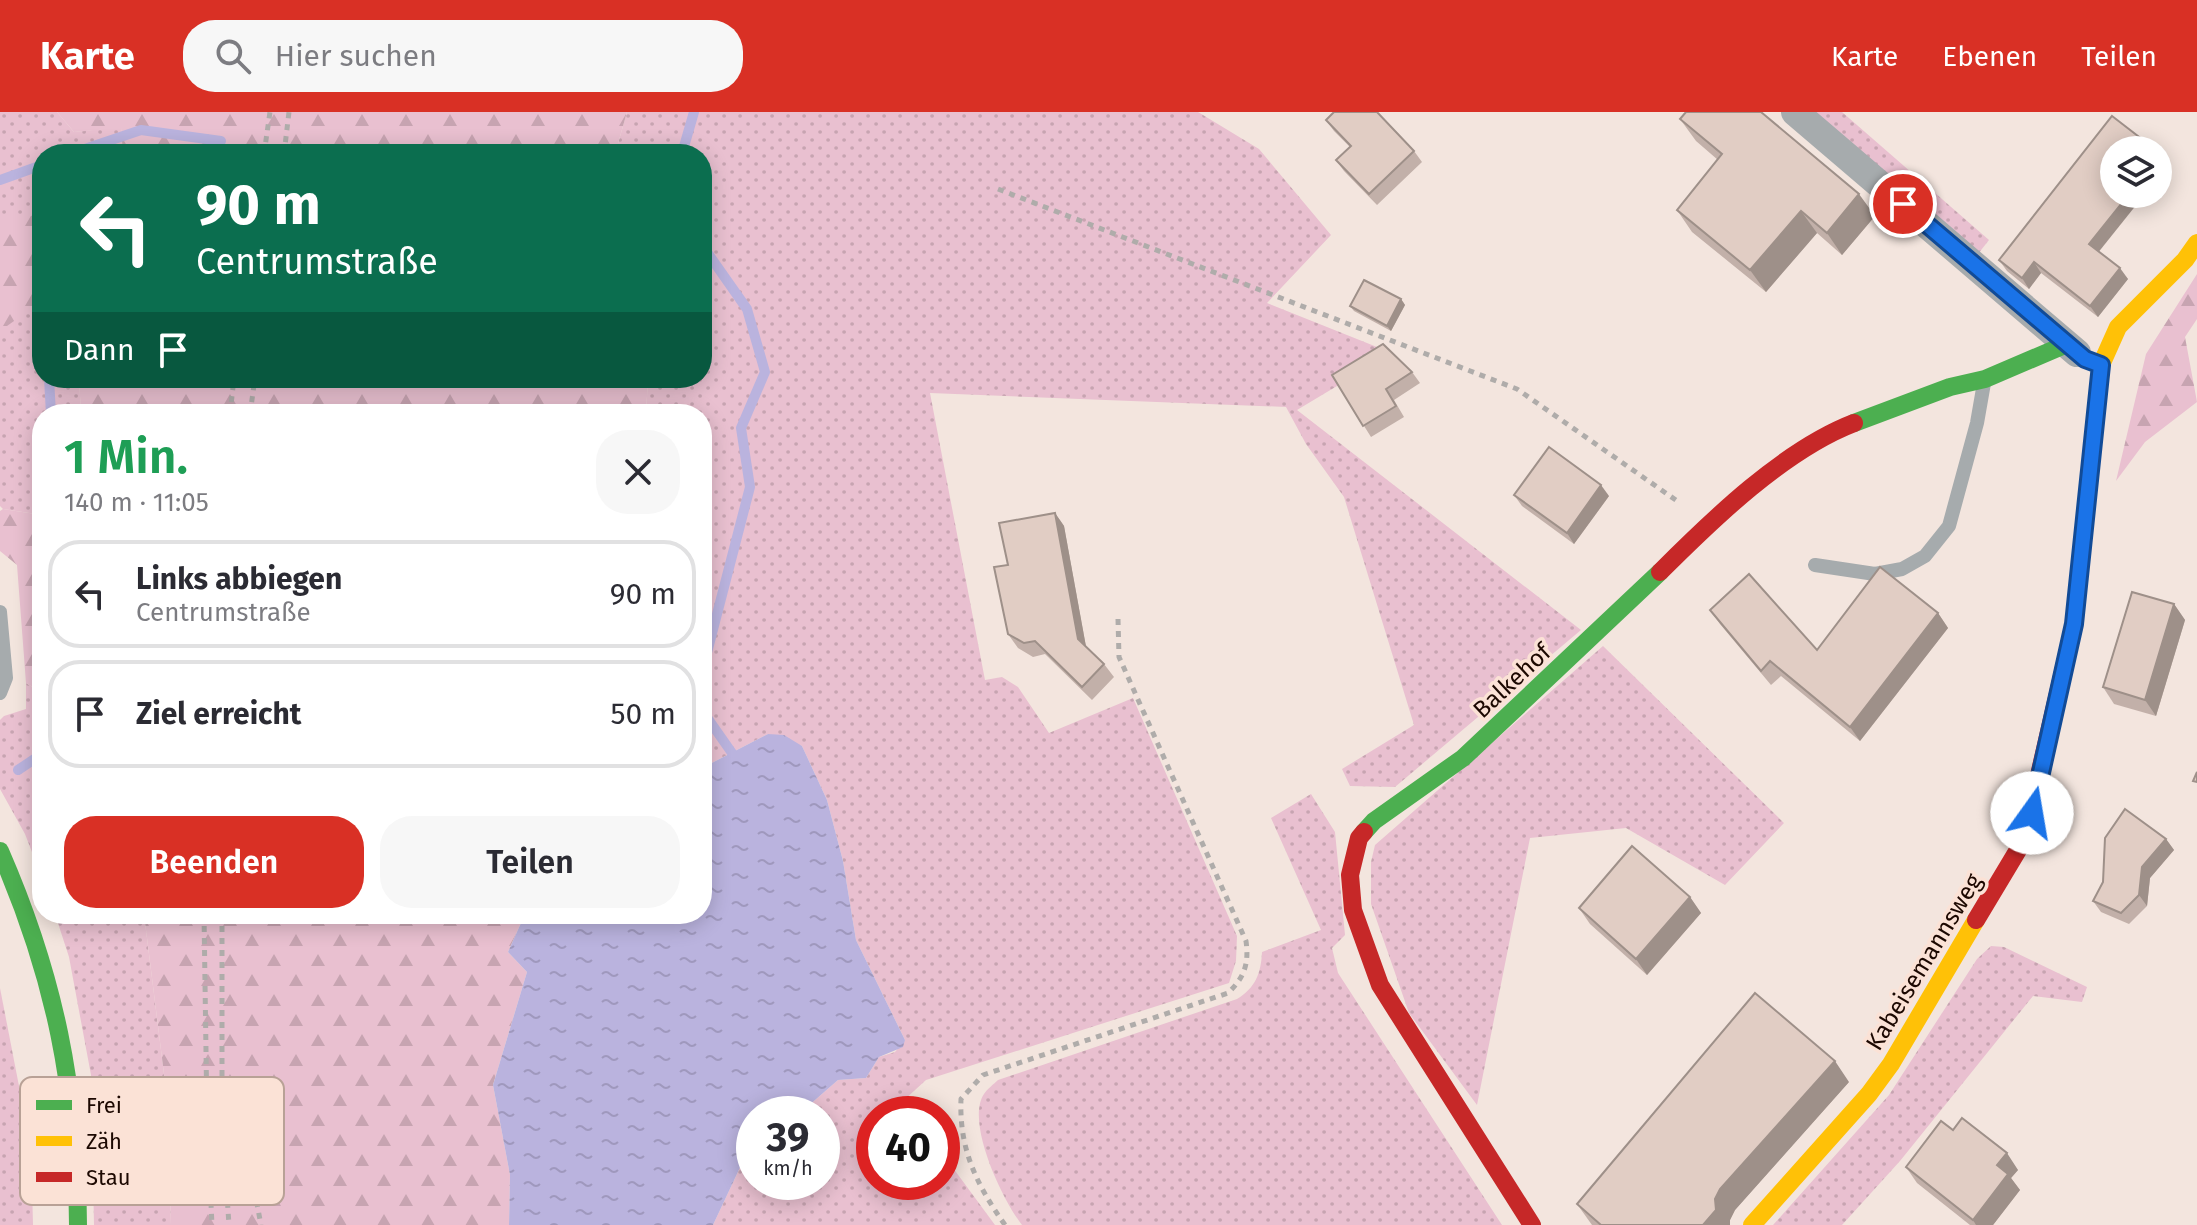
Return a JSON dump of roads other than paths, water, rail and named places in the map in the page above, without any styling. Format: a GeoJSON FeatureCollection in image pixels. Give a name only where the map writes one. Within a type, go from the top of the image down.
{"type":"FeatureCollection","features":[{"type":"Feature","properties":{"kind":"street"},"geometry":{"type":"LineString","coordinates":[[1795,112],[2085,359],[2101,365]]}},
{"type":"Feature","properties":{"kind":"street","name":"Kabeisemannsweg"},"geometry":{"type":"LineString","coordinates":[[1752,1225],[1869,1094],[1891,1064],[2024,840],[2074,624],[2101,365],[2114,331],[2136,305],[2186,260],[2197,243]]}},
{"type":"Feature","properties":{"kind":"street","name":"Balkehof"},"geometry":{"type":"LineString","coordinates":[[1532,1225],[1380,985],[1353,910],[1350,875],[1359,838],[1374,821],[1463,758],[1615,617],[1715,517],[1810,444],[1834,431],[1950,387],[1985,379],[2067,344]]}},
{"type":"Feature","properties":{"kind":"street"},"geometry":{"type":"LineString","coordinates":[[0,851],[38,945],[60,1024],[70,1077]]}},
{"type":"Feature","properties":{"kind":"street"},"geometry":{"type":"LineString","coordinates":[[77,1205],[78,1225]]}},
{"type":"Feature","properties":{"kind":"lane"},"geometry":{"type":"LineString","coordinates":[[1815,565],[1875,574],[1902,569],[1925,556],[1949,526],[1977,423],[1985,379]]}},
{"type":"Feature","properties":{"kind":"lane"},"geometry":{"type":"LineString","coordinates":[[0,612],[6,678],[0,693]]}},
{"type":"Feature","properties":{"kind":"water"},"geometry":{"type":"Polygon","coordinates":[[[768,734],[784,735],[802,746],[827,800],[843,861],[856,940],[905,1040],[903,1047],[879,1057],[866,1078],[838,1080],[820,1096],[736,1096],[736,1176],[713,1225],[509,1225],[510,1175],[493,1085],[527,972],[508,952],[521,924],[712,924],[712,763],[768,734]]]}},
{"type":"Feature","properties":{"kind":"waterway"},"geometry":{"type":"LineString","coordinates":[[685,144],[694,112]]}},
{"type":"Feature","properties":{"kind":"waterway"},"geometry":{"type":"LineString","coordinates":[[100,144],[141,130],[221,141]]}},
{"type":"Feature","properties":{"kind":"waterway"},"geometry":{"type":"LineString","coordinates":[[0,180],[32,169]]}},
{"type":"Feature","properties":{"kind":"waterway"},"geometry":{"type":"LineString","coordinates":[[712,259],[747,309],[765,372],[741,428],[750,487],[712,633]]}},
{"type":"Feature","properties":{"kind":"waterway"},"geometry":{"type":"LineString","coordinates":[[50,388],[50,404]]}},
{"type":"Feature","properties":{"kind":"waterway"},"geometry":{"type":"LineString","coordinates":[[712,725],[732,753]]}},
{"type":"Feature","properties":{"kind":"waterway"},"geometry":{"type":"LineString","coordinates":[[18,770],[32,761]]}}]}
